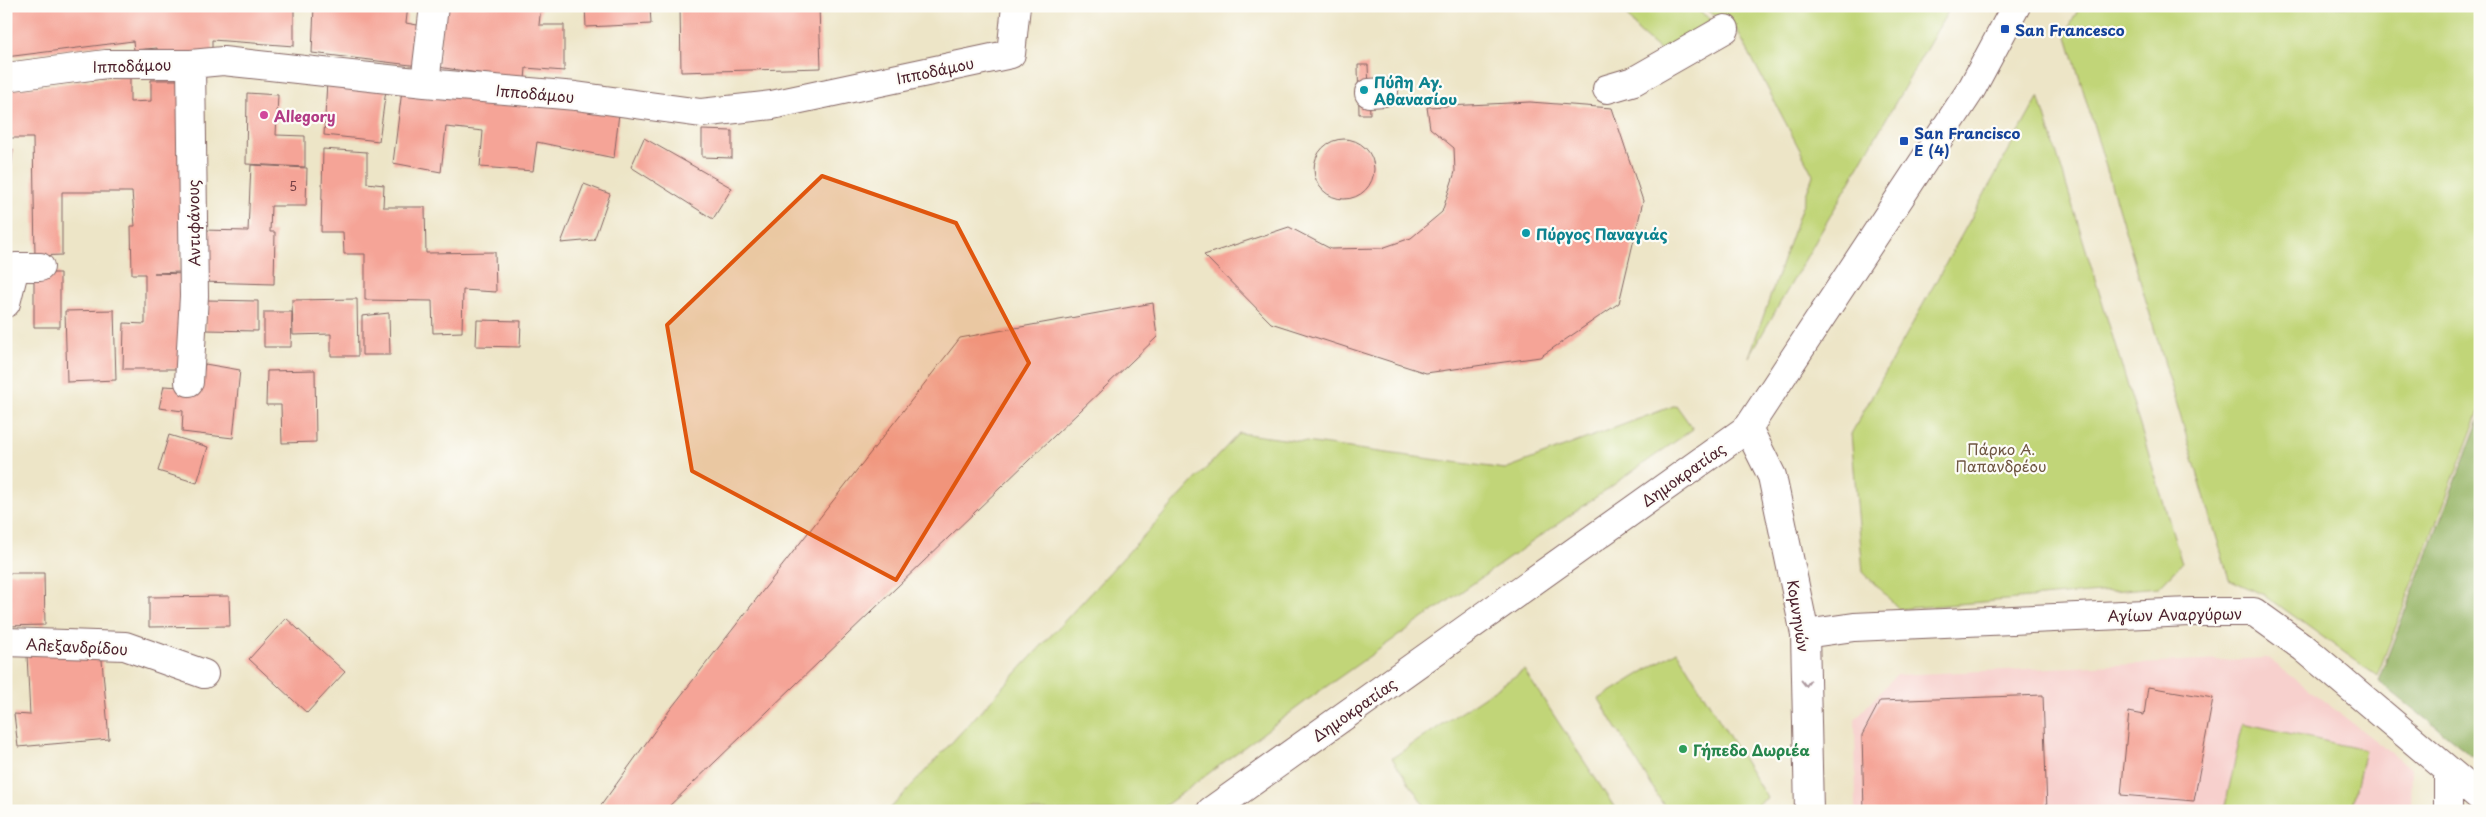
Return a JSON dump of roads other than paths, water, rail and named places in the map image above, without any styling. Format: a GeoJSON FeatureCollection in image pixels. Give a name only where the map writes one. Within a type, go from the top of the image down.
{"type":"FeatureCollection","features":[{"type":"Feature","properties":{"kind":"street"},"geometry":{"type":"LineString","coordinates":[[425,83],[434,6]]}},
{"type":"Feature","properties":{"kind":"street","name":"Ιπποδάμου"},"geometry":{"type":"LineString","coordinates":[[6,77],[106,64],[191,64],[223,61],[425,83],[576,96],[701,113],[772,105],[1012,54],[1016,6]]}},
{"type":"Feature","properties":{"kind":"street","name":"Δημοκρατίας"},"geometry":{"type":"LineString","coordinates":[[1211,811],[1748,428],[1972,88],[2016,6]]}},
{"type":"Feature","properties":{"kind":"street"},"geometry":{"type":"LineString","coordinates":[[1608,89],[1634,81],[1725,29]]}},
{"type":"Feature","properties":{"kind":"street","name":"Αντιφάνους"},"geometry":{"type":"LineString","coordinates":[[188,382],[194,296],[191,64]]}},
{"type":"Feature","properties":{"kind":"street"},"geometry":{"type":"LineString","coordinates":[[6,303],[15,267],[40,267]]}},
{"type":"Feature","properties":{"kind":"street","name":"Κομνηνών"},"geometry":{"type":"LineString","coordinates":[[1748,428],[1772,476],[1805,634],[1809,811]]}},
{"type":"Feature","properties":{"kind":"street","name":"Αγίων Αναργύρων"},"geometry":{"type":"LineString","coordinates":[[1805,634],[1864,626],[2198,612],[2254,612],[2304,648],[2448,772],[2480,797]]}},
{"type":"Feature","properties":{"kind":"street","name":"Αλεξανδρίδου"},"geometry":{"type":"LineString","coordinates":[[6,642],[125,646],[204,674]]}},
{"type":"Feature","properties":{"kind":"street"},"geometry":{"type":"LineString","coordinates":[[2448,772],[2448,811]]}},
{"type":"Feature","properties":{"kind":"place","name":"San Francesco"},"geometry":{"type":"Point","coordinates":[2005,29]}},
{"type":"Feature","properties":{"kind":"place","name":"Πύλη Αγ. Αθανασίου"},"geometry":{"type":"Point","coordinates":[1364,90]}},
{"type":"Feature","properties":{"kind":"place","name":"Allegory"},"geometry":{"type":"Point","coordinates":[264,115]}},
{"type":"Feature","properties":{"kind":"place","name":"San Francisco E (4)"},"geometry":{"type":"Point","coordinates":[1904,141]}},
{"type":"Feature","properties":{"kind":"place","name":"Πύργος Παναγιάς"},"geometry":{"type":"Point","coordinates":[1526,233]}},
{"type":"Feature","properties":{"kind":"place","name":"Γήπεδο Δωριέα"},"geometry":{"type":"Point","coordinates":[1683,749]}},
{"type":"Feature","properties":{"kind":"park label","name":"Πάρκο Α. Παπανδρέου"},"geometry":{"type":"Point","coordinates":[2001,456]}}]}
